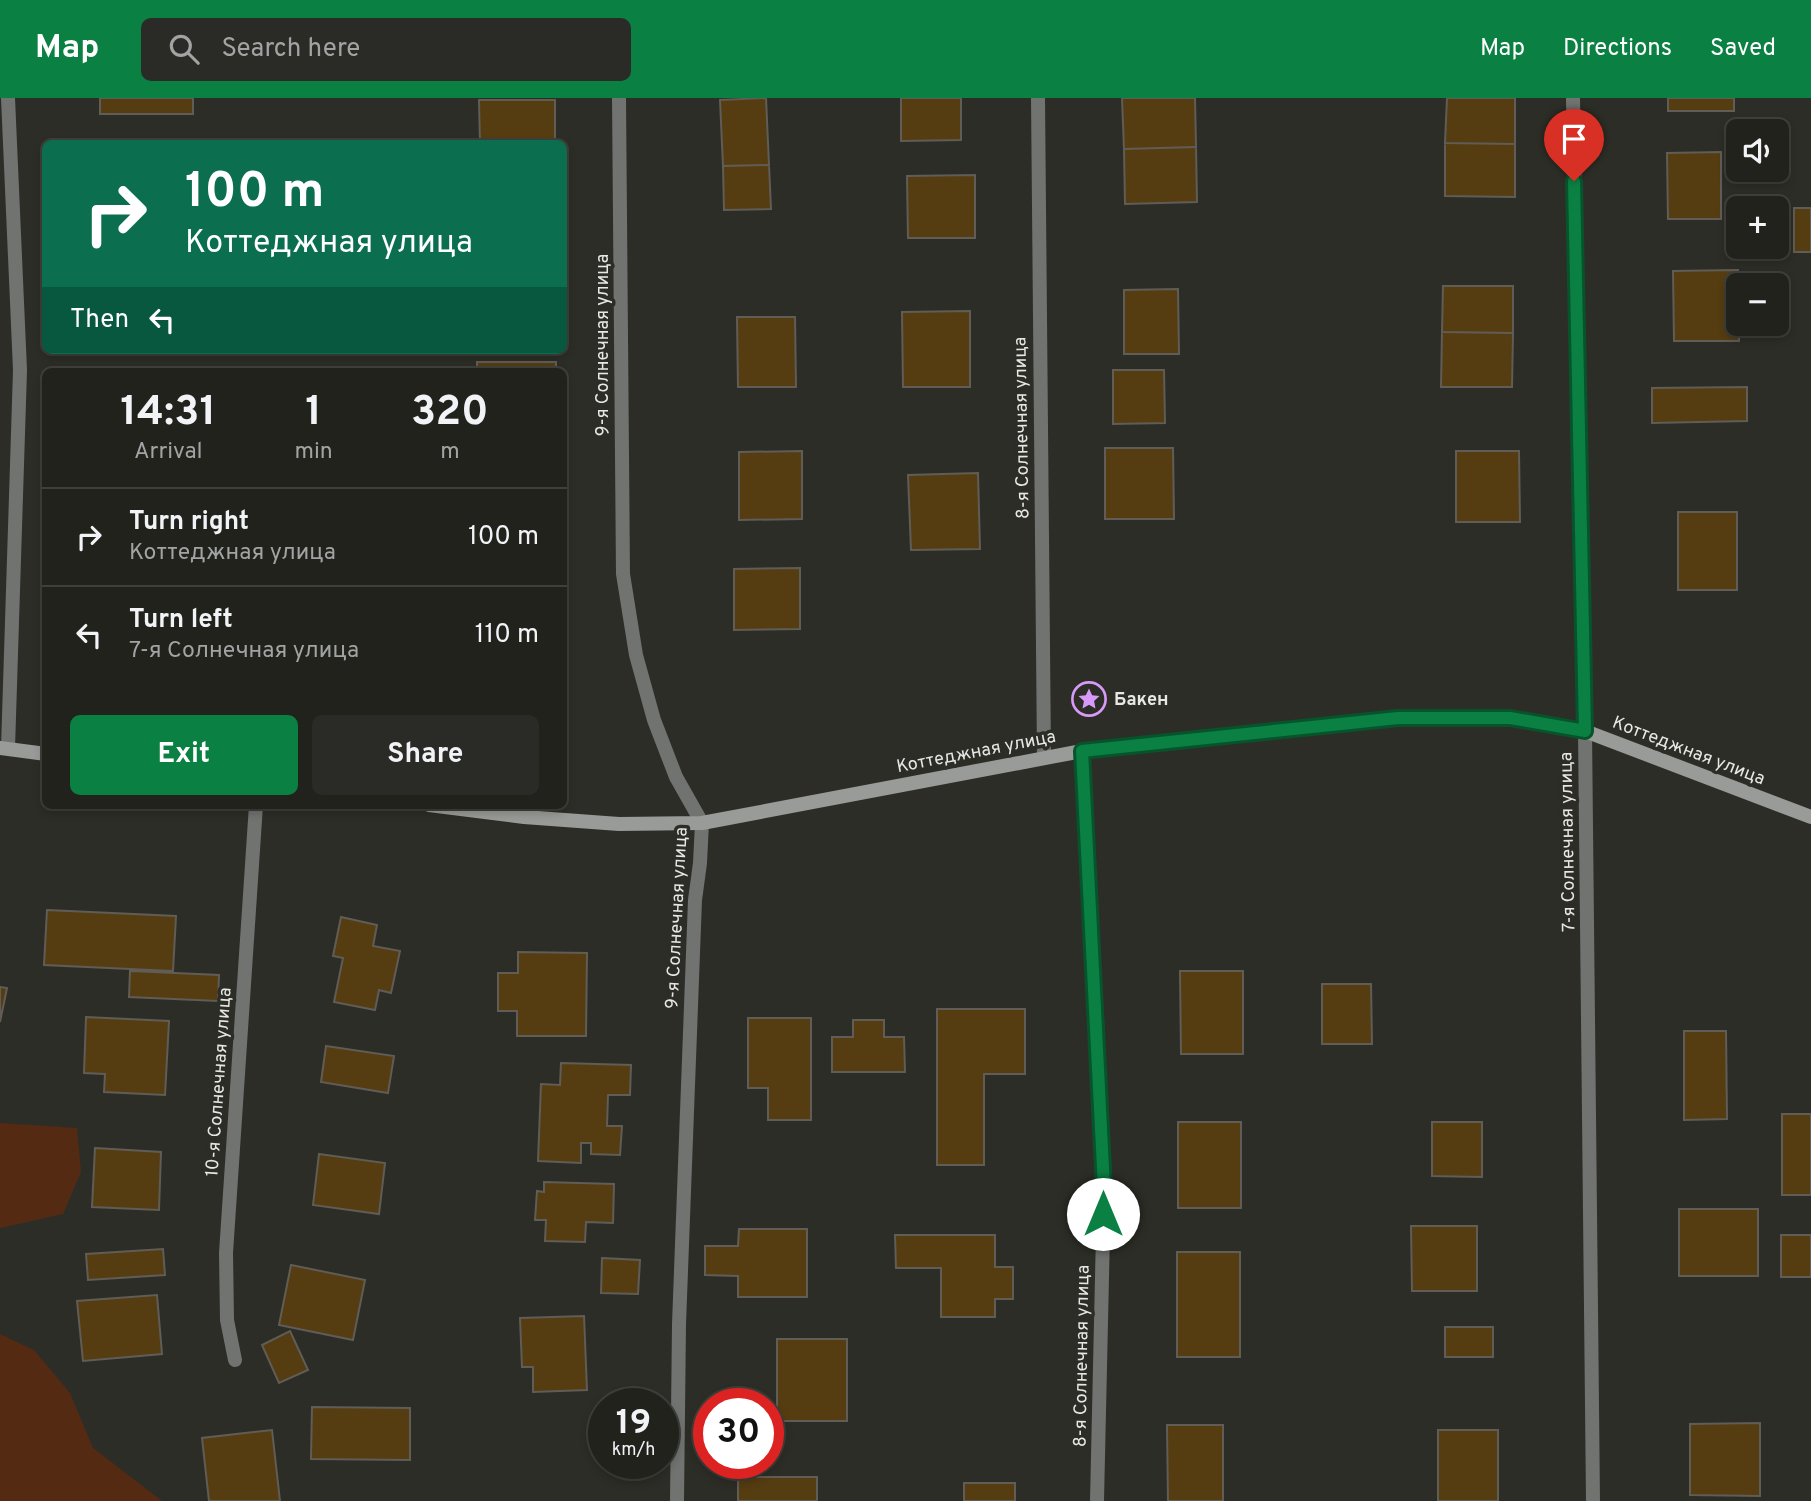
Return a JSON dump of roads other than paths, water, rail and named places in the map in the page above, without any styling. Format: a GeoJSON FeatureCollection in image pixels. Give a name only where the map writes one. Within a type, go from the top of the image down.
{"type":"FeatureCollection","features":[{"type":"Feature","properties":{"kind":"street"},"geometry":{"type":"LineString","coordinates":[[8,98],[20,370],[4,748],[42,753]]}},
{"type":"Feature","properties":{"kind":"street","name":"9-я Солнечная улица"},"geometry":{"type":"LineString","coordinates":[[619,98],[623,574],[636,655],[654,720],[676,777],[702,822],[695,900],[679,1324],[677,1501]]}},
{"type":"Feature","properties":{"kind":"street","name":"8-я Солнечная улица"},"geometry":{"type":"LineString","coordinates":[[1038,98],[1044,757]]}},
{"type":"Feature","properties":{"kind":"street","name":"7-я Солнечная улица"},"geometry":{"type":"LineString","coordinates":[[1573,98],[1585,731],[1593,1501]]}},
{"type":"Feature","properties":{"kind":"street","name":"Коттеджная улица"},"geometry":{"type":"LineString","coordinates":[[461,809],[619,824],[702,822],[1082,751],[1398,718],[1510,718],[1585,731],[1811,817]]}},
{"type":"Feature","properties":{"kind":"street","name":"8-я Солнечная улица"},"geometry":{"type":"LineString","coordinates":[[1082,751],[1104,1188],[1097,1501]]}},
{"type":"Feature","properties":{"kind":"street","name":"10-я Солнечная улица"},"geometry":{"type":"LineString","coordinates":[[235,1360],[227,1320],[226,1253],[256,809]]}},
{"type":"Feature","properties":{"kind":"place","name":"Бакен"},"geometry":{"type":"Point","coordinates":[1089,699]}}]}
